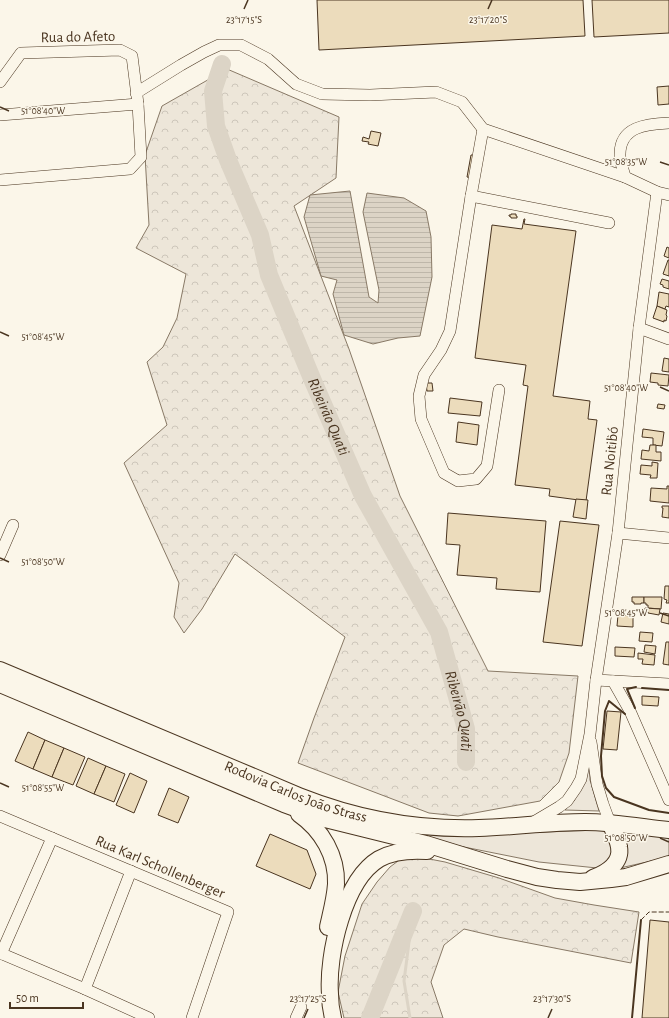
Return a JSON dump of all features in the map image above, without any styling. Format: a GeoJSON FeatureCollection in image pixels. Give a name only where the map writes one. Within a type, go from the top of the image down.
{"type":"FeatureCollection","features":[{"type":"Feature","properties":{"kind":"highway","name":"Rodovia Carlos João Strass"},"geometry":{"type":"LineString","coordinates":[[0,670],[299,796],[348,813],[387,822],[428,828],[479,828],[563,822],[610,823],[669,830]]}},
{"type":"Feature","properties":{"kind":"highway","name":"Rodovia Carlos João Strass"},"geometry":{"type":"LineString","coordinates":[[0,684],[284,804],[325,819],[426,844],[538,877],[580,882]]}},
{"type":"Feature","properties":{"kind":"highway"},"geometry":{"type":"LineString","coordinates":[[284,804],[304,817],[313,825],[328,847],[335,869],[336,884],[333,905],[320,967],[319,986],[322,1018]]}},
{"type":"Feature","properties":{"kind":"highway"},"geometry":{"type":"LineString","coordinates":[[580,882],[603,874],[614,864],[617,859],[620,848],[610,823]]}},
{"type":"Feature","properties":{"kind":"highway"},"geometry":{"type":"LineString","coordinates":[[333,1018],[329,993],[333,954],[342,913],[360,877],[380,858],[395,853],[424,851],[459,854]]}},
{"type":"Feature","properties":{"kind":"highway"},"geometry":{"type":"LineString","coordinates":[[580,882],[626,877],[669,864]]}},
{"type":"Feature","properties":{"kind":"street"},"geometry":{"type":"LineString","coordinates":[[0,115],[137,99],[181,65],[219,45],[241,45],[268,59],[296,84],[322,94],[370,95],[436,92],[462,102],[483,129],[625,178],[669,195]]}},
{"type":"Feature","properties":{"kind":"street","name":"Rua do Afeto"},"geometry":{"type":"LineString","coordinates":[[0,82],[21,53],[120,50],[132,56],[137,99]]}},
{"type":"Feature","properties":{"kind":"street"},"geometry":{"type":"LineString","coordinates":[[0,180],[130,169],[141,157],[137,99]]}},
{"type":"Feature","properties":{"kind":"street"},"geometry":{"type":"LineString","coordinates":[[625,178],[620,156],[624,138],[628,133],[639,127],[651,124],[669,123]]}},
{"type":"Feature","properties":{"kind":"street"},"geometry":{"type":"LineString","coordinates":[[483,129],[450,331],[441,350],[424,374],[419,396],[421,419],[444,473],[458,481],[476,479],[487,466],[499,390]]}},
{"type":"Feature","properties":{"kind":"street","name":"Rua Noitibó"},"geometry":{"type":"LineString","coordinates":[[527,825],[542,818],[567,801],[581,779],[590,734],[596,680],[618,533],[639,328],[658,192]]}},
{"type":"Feature","properties":{"kind":"street"},"geometry":{"type":"LineString","coordinates":[[471,196],[609,223]]}},
{"type":"Feature","properties":{"kind":"street"},"geometry":{"type":"LineString","coordinates":[[639,328],[669,339]]}},
{"type":"Feature","properties":{"kind":"street"},"geometry":{"type":"LineString","coordinates":[[0,555],[13,525]]}},
{"type":"Feature","properties":{"kind":"street"},"geometry":{"type":"LineString","coordinates":[[618,533],[669,538]]}},
{"type":"Feature","properties":{"kind":"street"},"geometry":{"type":"LineString","coordinates":[[596,680],[669,684]]}},
{"type":"Feature","properties":{"kind":"street"},"geometry":{"type":"LineString","coordinates":[[612,681],[630,711],[669,800]]}},
{"type":"Feature","properties":{"kind":"street","name":"Rua Noitibó"},"geometry":{"type":"LineString","coordinates":[[590,734],[597,784],[610,823]]}},
{"type":"Feature","properties":{"kind":"street","name":"Rua Karl Schollenberger"},"geometry":{"type":"LineString","coordinates":[[0,816],[228,912],[192,1018]]}},
{"type":"Feature","properties":{"kind":"street"},"geometry":{"type":"LineString","coordinates":[[52,838],[0,954],[85,989],[149,1018]]}},
{"type":"Feature","properties":{"kind":"street"},"geometry":{"type":"LineString","coordinates":[[85,989],[131,871]]}},
{"type":"Feature","properties":{"kind":"street"},"geometry":{"type":"LineString","coordinates":[[296,1018],[301,1007]]}},
{"type":"Feature","properties":{"kind":"green space"},"geometry":{"type":"Polygon","coordinates":[[[227,69],[339,117],[336,178],[294,206],[349,349],[400,496],[488,671],[578,676],[569,753],[559,782],[540,801],[458,816],[429,813],[298,763],[345,637],[235,554],[202,609],[184,633],[174,617],[179,583],[124,463],[167,425],[147,362],[163,347],[177,318],[186,274],[136,248],[149,225],[145,155],[162,106],[227,69]]]}},
{"type":"Feature","properties":{"kind":"green space"},"geometry":{"type":"Polygon","coordinates":[[[589,752],[590,780],[599,811],[565,810],[574,801],[582,783],[589,752]]]}},
{"type":"Feature","properties":{"kind":"green space"},"geometry":{"type":"Polygon","coordinates":[[[403,828],[518,833],[600,830],[607,832],[613,847],[611,858],[597,868],[539,862],[469,848],[402,834],[403,828]]]}},
{"type":"Feature","properties":{"kind":"green space"},"geometry":{"type":"Polygon","coordinates":[[[620,831],[669,838],[669,857],[620,868],[620,831]]]}},
{"type":"Feature","properties":{"kind":"green space"},"geometry":{"type":"Polygon","coordinates":[[[414,856],[445,862],[499,878],[555,898],[639,912],[631,963],[464,929],[444,945],[431,982],[443,1018],[344,1018],[338,992],[345,956],[362,904],[377,882],[390,867],[402,858],[414,856]]]}},
{"type":"Feature","properties":{"kind":"shaded area"},"geometry":{"type":"Polygon","coordinates":[[[350,191],[369,297],[378,303],[379,290],[363,212],[367,193],[404,198],[426,211],[431,237],[432,277],[420,336],[398,338],[373,344],[344,335],[333,294],[337,280],[321,276],[304,217],[310,195],[350,191]]]}},
{"type":"Feature","properties":{"kind":"building"},"geometry":{"type":"Polygon","coordinates":[[[317,0],[583,0],[585,36],[319,50],[317,0]]]}},
{"type":"Feature","properties":{"kind":"building"},"geometry":{"type":"Polygon","coordinates":[[[592,0],[669,0],[669,33],[594,37],[592,0]]]}},
{"type":"Feature","properties":{"kind":"building"},"geometry":{"type":"Polygon","coordinates":[[[669,86],[669,104],[658,105],[657,87],[669,86]]]}},
{"type":"Feature","properties":{"kind":"building"},"geometry":{"type":"Polygon","coordinates":[[[371,131],[381,133],[378,146],[362,141],[363,137],[369,139],[371,131]]]}},
{"type":"Feature","properties":{"kind":"building"},"geometry":{"type":"Polygon","coordinates":[[[471,155],[474,155],[471,178],[467,177],[471,155]]]}},
{"type":"Feature","properties":{"kind":"building"},"geometry":{"type":"Polygon","coordinates":[[[516,214],[517,218],[511,218],[509,215],[516,214]]]}},
{"type":"Feature","properties":{"kind":"building"},"geometry":{"type":"Polygon","coordinates":[[[524,219],[524,224],[576,231],[553,396],[590,401],[588,419],[597,420],[586,501],[549,496],[550,489],[515,485],[528,386],[523,385],[526,365],[475,358],[492,225],[522,229],[524,219]]]}},
{"type":"Feature","properties":{"kind":"building"},"geometry":{"type":"Polygon","coordinates":[[[667,247],[669,248],[669,258],[664,256],[667,247]]]}},
{"type":"Feature","properties":{"kind":"building"},"geometry":{"type":"Polygon","coordinates":[[[669,260],[669,276],[663,274],[669,260]]]}},
{"type":"Feature","properties":{"kind":"building"},"geometry":{"type":"Polygon","coordinates":[[[662,279],[669,281],[669,289],[660,284],[662,279]]]}},
{"type":"Feature","properties":{"kind":"building"},"geometry":{"type":"Polygon","coordinates":[[[659,292],[669,294],[669,307],[666,306],[665,309],[657,306],[659,292]]]}},
{"type":"Feature","properties":{"kind":"building"},"geometry":{"type":"Polygon","coordinates":[[[657,306],[667,310],[666,321],[664,320],[664,322],[653,318],[657,306]]]}},
{"type":"Feature","properties":{"kind":"building"},"geometry":{"type":"Polygon","coordinates":[[[664,358],[669,359],[669,372],[662,371],[664,358]]]}},
{"type":"Feature","properties":{"kind":"building"},"geometry":{"type":"Polygon","coordinates":[[[651,373],[669,375],[668,386],[650,382],[651,373]]]}},
{"type":"Feature","properties":{"kind":"building"},"geometry":{"type":"Polygon","coordinates":[[[426,383],[432,383],[433,391],[427,391],[426,383]]]}},
{"type":"Feature","properties":{"kind":"building"},"geometry":{"type":"Polygon","coordinates":[[[450,398],[482,402],[480,416],[448,413],[450,398]]]}},
{"type":"Feature","properties":{"kind":"building"},"geometry":{"type":"Polygon","coordinates":[[[658,404],[665,405],[664,409],[657,408],[658,404]]]}},
{"type":"Feature","properties":{"kind":"building"},"geometry":{"type":"Polygon","coordinates":[[[458,422],[479,425],[477,445],[456,442],[458,422]]]}},
{"type":"Feature","properties":{"kind":"building"},"geometry":{"type":"Polygon","coordinates":[[[643,429],[664,432],[662,446],[653,445],[653,438],[642,437],[643,429]]]}},
{"type":"Feature","properties":{"kind":"building"},"geometry":{"type":"Polygon","coordinates":[[[608,436],[612,437],[613,445],[609,445],[610,442],[607,442],[608,436]]]}},
{"type":"Feature","properties":{"kind":"building"},"geometry":{"type":"Polygon","coordinates":[[[650,445],[656,445],[656,452],[661,452],[661,461],[641,459],[642,450],[649,451],[650,445]]]}},
{"type":"Feature","properties":{"kind":"building"},"geometry":{"type":"Polygon","coordinates":[[[652,462],[658,463],[657,478],[650,478],[651,475],[640,474],[641,465],[652,466],[652,462]]]}},
{"type":"Feature","properties":{"kind":"building"},"geometry":{"type":"Polygon","coordinates":[[[667,486],[669,486],[669,503],[650,501],[651,488],[667,489],[667,486]]]}},
{"type":"Feature","properties":{"kind":"building"},"geometry":{"type":"Polygon","coordinates":[[[576,499],[588,500],[586,519],[573,517],[576,499]]]}},
{"type":"Feature","properties":{"kind":"building"},"geometry":{"type":"Polygon","coordinates":[[[662,506],[669,506],[669,518],[662,517],[662,506]]]}},
{"type":"Feature","properties":{"kind":"building"},"geometry":{"type":"Polygon","coordinates":[[[448,513],[546,521],[540,592],[496,589],[497,578],[457,575],[460,545],[446,544],[448,513]]]}},
{"type":"Feature","properties":{"kind":"building"},"geometry":{"type":"Polygon","coordinates":[[[560,521],[599,525],[582,646],[543,642],[560,521]]]}},
{"type":"Feature","properties":{"kind":"building"},"geometry":{"type":"Polygon","coordinates":[[[665,586],[669,586],[669,603],[666,603],[667,600],[664,599],[665,586]]]}},
{"type":"Feature","properties":{"kind":"building"},"geometry":{"type":"Polygon","coordinates":[[[632,597],[644,597],[644,603],[634,604],[634,602],[632,602],[632,597]]]}},
{"type":"Feature","properties":{"kind":"building"},"geometry":{"type":"Polygon","coordinates":[[[644,597],[662,597],[661,609],[648,608],[648,605],[644,603],[644,597]]]}},
{"type":"Feature","properties":{"kind":"building"},"geometry":{"type":"Polygon","coordinates":[[[645,608],[660,609],[659,615],[644,612],[645,608]]]}},
{"type":"Feature","properties":{"kind":"building"},"geometry":{"type":"Polygon","coordinates":[[[663,613],[669,614],[669,624],[661,622],[663,613]]]}},
{"type":"Feature","properties":{"kind":"building"},"geometry":{"type":"Polygon","coordinates":[[[618,615],[633,616],[633,627],[617,626],[618,615]]]}},
{"type":"Feature","properties":{"kind":"building"},"geometry":{"type":"Polygon","coordinates":[[[640,632],[653,633],[652,642],[639,641],[640,632]]]}},
{"type":"Feature","properties":{"kind":"building"},"geometry":{"type":"Polygon","coordinates":[[[666,642],[669,642],[669,665],[663,664],[666,642]]]}},
{"type":"Feature","properties":{"kind":"building"},"geometry":{"type":"Polygon","coordinates":[[[645,645],[656,646],[655,654],[644,652],[645,645]]]}},
{"type":"Feature","properties":{"kind":"building"},"geometry":{"type":"Polygon","coordinates":[[[615,647],[635,648],[634,657],[615,656],[615,647]]]}},
{"type":"Feature","properties":{"kind":"building"},"geometry":{"type":"Polygon","coordinates":[[[638,653],[655,655],[654,665],[642,664],[643,659],[638,659],[638,653]]]}},
{"type":"Feature","properties":{"kind":"building"},"geometry":{"type":"Polygon","coordinates":[[[642,696],[659,697],[658,706],[642,705],[642,696]]]}},
{"type":"Feature","properties":{"kind":"building"},"geometry":{"type":"Polygon","coordinates":[[[607,711],[621,712],[617,750],[603,749],[607,711]]]}},
{"type":"Feature","properties":{"kind":"building"},"geometry":{"type":"Polygon","coordinates":[[[28,732],[45,740],[33,769],[15,761],[28,732]]]}},
{"type":"Feature","properties":{"kind":"building"},"geometry":{"type":"Polygon","coordinates":[[[45,740],[64,748],[52,777],[33,769],[45,740]]]}},
{"type":"Feature","properties":{"kind":"building"},"geometry":{"type":"Polygon","coordinates":[[[64,748],[85,757],[73,785],[52,777],[64,748]]]}},
{"type":"Feature","properties":{"kind":"building"},"geometry":{"type":"Polygon","coordinates":[[[88,758],[106,766],[94,794],[76,786],[88,758]]]}},
{"type":"Feature","properties":{"kind":"building"},"geometry":{"type":"Polygon","coordinates":[[[106,766],[125,774],[114,802],[94,794],[106,766]]]}},
{"type":"Feature","properties":{"kind":"building"},"geometry":{"type":"Polygon","coordinates":[[[130,773],[147,781],[134,813],[116,805],[130,773]]]}},
{"type":"Feature","properties":{"kind":"building"},"geometry":{"type":"Polygon","coordinates":[[[169,788],[189,797],[178,823],[158,815],[169,788]]]}},
{"type":"Feature","properties":{"kind":"building"},"geometry":{"type":"Polygon","coordinates":[[[270,834],[307,850],[316,874],[310,889],[256,866],[270,834]]]}},
{"type":"Feature","properties":{"kind":"building"},"geometry":{"type":"Polygon","coordinates":[[[650,920],[669,922],[669,1018],[642,1018],[650,920]]]}},
{"type":"Feature","properties":{"kind":"waterway","name":"Ribeirão Quati"},"geometry":{"type":"LineString","coordinates":[[222,64],[213,91],[216,126],[228,160],[260,235],[269,275],[363,496],[439,632],[466,729],[466,762]]}},
{"type":"Feature","properties":{"kind":"waterway"},"geometry":{"type":"LineString","coordinates":[[410,1018],[404,981],[413,911]]}},
{"type":"Feature","properties":{"kind":"waterway","name":"Ribeirão Quati"},"geometry":{"type":"LineString","coordinates":[[370,1018],[413,911]]}},
{"type":"Feature","properties":{"kind":"fence"},"geometry":{"type":"LineString","coordinates":[[641,920],[649,912],[669,912]]}},
{"type":"Feature","properties":{"kind":"wall"},"geometry":{"type":"LineString","coordinates":[[635,708],[627,689],[636,687]]}},
{"type":"Feature","properties":{"kind":"wall"},"geometry":{"type":"LineString","coordinates":[[642,688],[669,690]]}},
{"type":"Feature","properties":{"kind":"wall"},"geometry":{"type":"LineString","coordinates":[[625,714],[609,701],[605,711],[601,756],[602,776],[606,788],[614,797],[649,810],[669,813]]}},
{"type":"Feature","properties":{"kind":"wall"},"geometry":{"type":"LineString","coordinates":[[632,1018],[641,920]]}}]}
